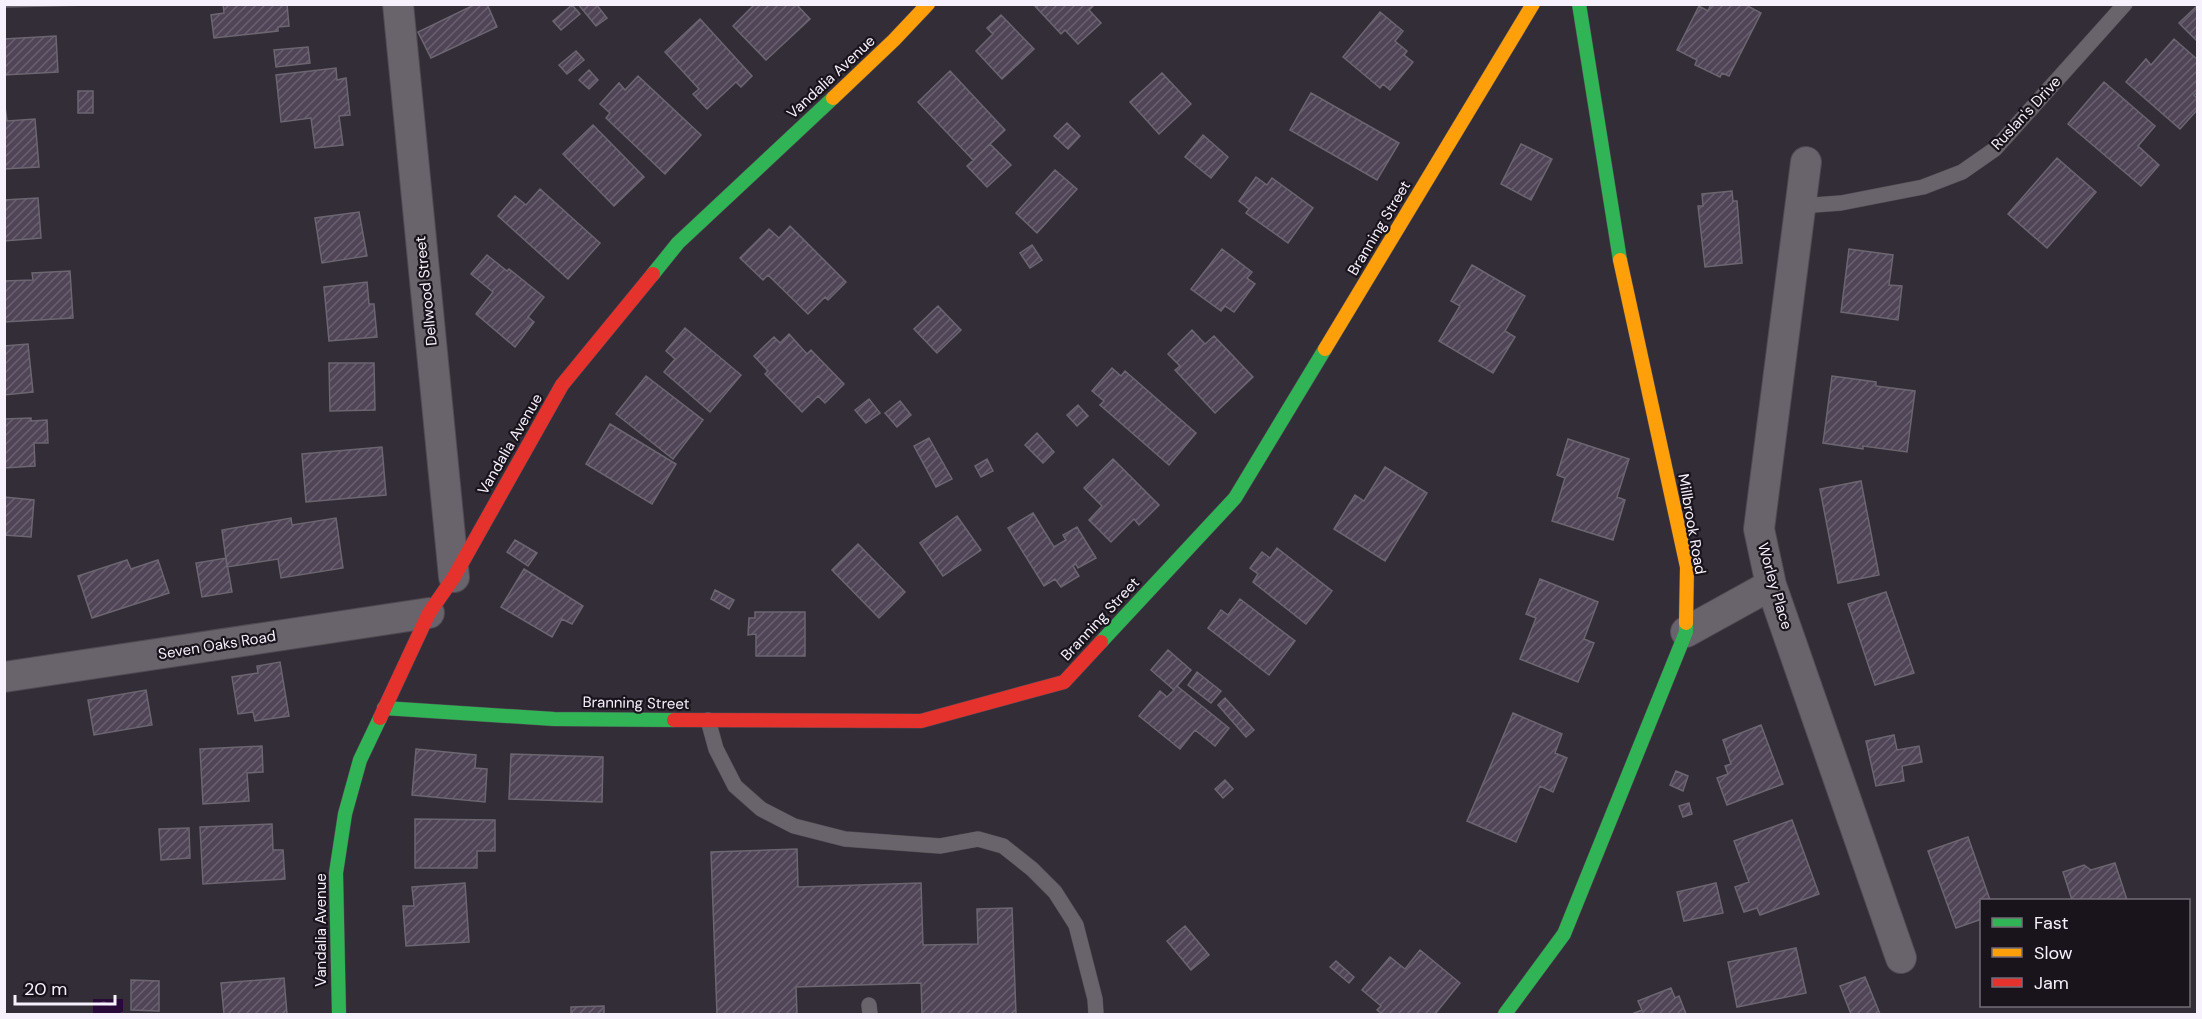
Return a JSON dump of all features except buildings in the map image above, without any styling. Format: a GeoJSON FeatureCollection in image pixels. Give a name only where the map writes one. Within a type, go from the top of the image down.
{"type":"FeatureCollection","features":[{"type":"Feature","properties":{"kind":"street","name":"Dellwood Street"},"geometry":{"type":"LineString","coordinates":[[398,4],[454,577]]}},
{"type":"Feature","properties":{"kind":"street","name":"Vandalia Avenue"},"geometry":{"type":"LineString","coordinates":[[339,1014],[336,873],[345,814],[360,760],[429,613],[454,577],[562,385],[678,243],[894,40],[928,4]]}},
{"type":"Feature","properties":{"kind":"street","name":"Branning Street"},"geometry":{"type":"LineString","coordinates":[[384,708],[554,719],[921,721],[1064,682],[1235,498],[1533,4]]}},
{"type":"Feature","properties":{"kind":"street","name":"Millbrook Road"},"geometry":{"type":"LineString","coordinates":[[1505,1014],[1564,934],[1686,632],[1687,567],[1615,237],[1579,4]]}},
{"type":"Feature","properties":{"kind":"street","name":"Worley Place"},"geometry":{"type":"LineString","coordinates":[[1806,162],[1759,529],[1771,585],[1901,958]]}},
{"type":"Feature","properties":{"kind":"street"},"geometry":{"type":"LineString","coordinates":[[1686,632],[1771,585]]}},
{"type":"Feature","properties":{"kind":"street","name":"Seven Oaks Road"},"geometry":{"type":"LineString","coordinates":[[4,677],[429,613]]}},
{"type":"Feature","properties":{"kind":"lane","name":"Ruslan's Drive"},"geometry":{"type":"LineString","coordinates":[[1800,206],[1841,203],[1923,188],[1962,172],[1995,149],[2125,4]]}},
{"type":"Feature","properties":{"kind":"lane"},"geometry":{"type":"LineString","coordinates":[[708,720],[716,749],[735,786],[761,809],[794,826],[845,839],[940,846],[978,840],[1003,846],[1032,868],[1055,892],[1076,925],[1095,999],[1096,1014]]}},
{"type":"Feature","properties":{"kind":"water"},"geometry":{"type":"Polygon","coordinates":[[[93,999],[123,999],[123,1014],[93,1014],[93,999]]]}},
{"type":"Feature","properties":{"kind":"traffic: fast"},"geometry":{"type":"LineString","coordinates":[[1579,4],[1620,260]]}},
{"type":"Feature","properties":{"kind":"traffic: fast"},"geometry":{"type":"LineString","coordinates":[[653,274],[678,243],[833,98]]}},
{"type":"Feature","properties":{"kind":"traffic: fast"},"geometry":{"type":"LineString","coordinates":[[1101,642],[1235,498],[1325,349]]}},
{"type":"Feature","properties":{"kind":"traffic: fast"},"geometry":{"type":"LineString","coordinates":[[1505,1014],[1564,934],[1686,632],[1686,623]]}},
{"type":"Feature","properties":{"kind":"traffic: fast"},"geometry":{"type":"LineString","coordinates":[[384,708],[554,719],[674,720]]}},
{"type":"Feature","properties":{"kind":"traffic: fast"},"geometry":{"type":"LineString","coordinates":[[339,1014],[336,873],[345,814],[360,760],[380,718]]}},
{"type":"Feature","properties":{"kind":"traffic: slow"},"geometry":{"type":"LineString","coordinates":[[833,98],[928,4]]}},
{"type":"Feature","properties":{"kind":"traffic: slow"},"geometry":{"type":"LineString","coordinates":[[1325,349],[1533,4]]}},
{"type":"Feature","properties":{"kind":"traffic: slow"},"geometry":{"type":"LineString","coordinates":[[1620,260],[1687,567],[1686,623]]}},
{"type":"Feature","properties":{"kind":"traffic: jam"},"geometry":{"type":"LineString","coordinates":[[380,718],[429,613],[454,577],[562,385],[653,274]]}},
{"type":"Feature","properties":{"kind":"traffic: jam"},"geometry":{"type":"LineString","coordinates":[[674,720],[921,721],[1064,682],[1101,642]]}}]}
